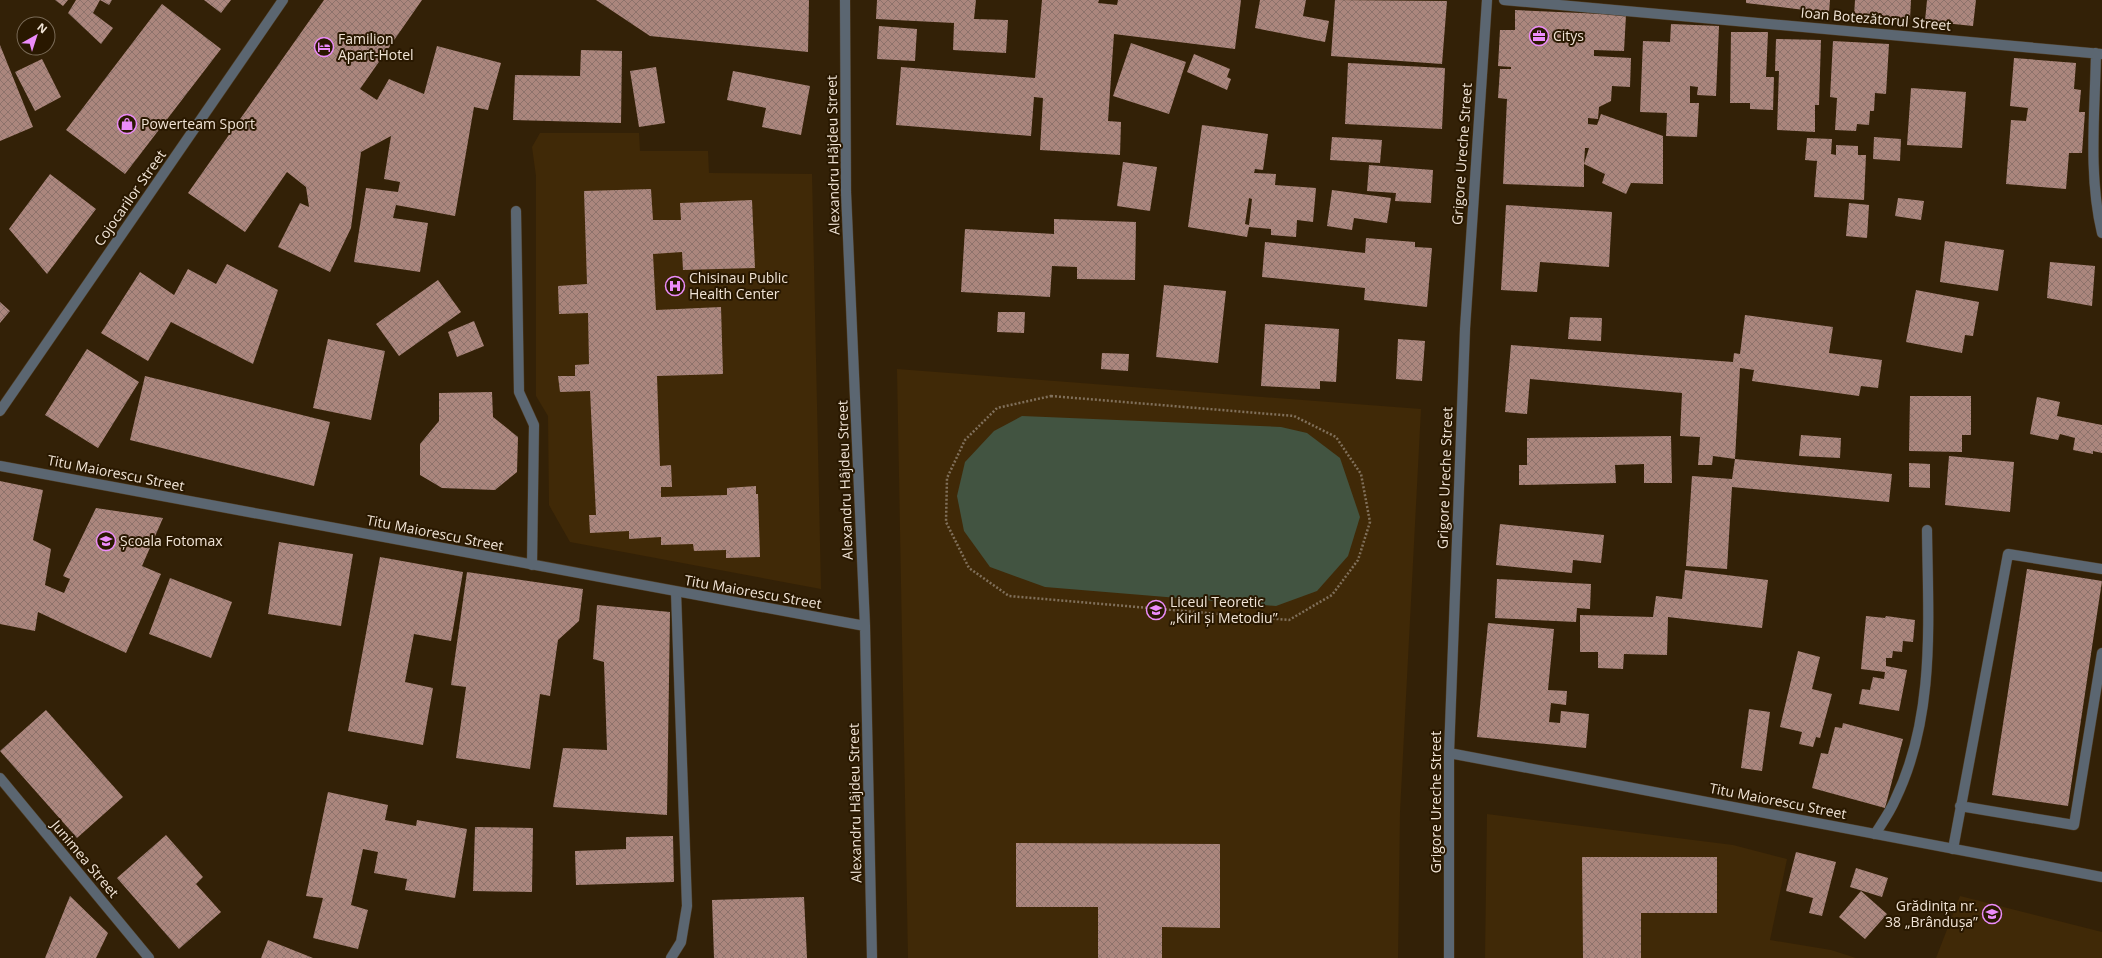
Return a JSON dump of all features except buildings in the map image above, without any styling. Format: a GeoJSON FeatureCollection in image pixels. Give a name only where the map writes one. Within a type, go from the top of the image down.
{"type":"FeatureCollection","features":[{"type":"Feature","properties":{"kind":"street","name":"Cojocarilor Street"},"geometry":{"type":"LineString","coordinates":[[0,412],[283,0]]}},
{"type":"Feature","properties":{"kind":"street","name":"Alexandru Hâjdeu Street"},"geometry":{"type":"LineString","coordinates":[[845,0],[846,192],[865,626],[872,958]]}},
{"type":"Feature","properties":{"kind":"street","name":"Grigore Ureche Street"},"geometry":{"type":"LineString","coordinates":[[1449,958],[1449,754],[1465,330],[1486,0]]}},
{"type":"Feature","properties":{"kind":"street","name":"Ioan Botezătorul Street"},"geometry":{"type":"LineString","coordinates":[[1504,0],[2099,53]]}},
{"type":"Feature","properties":{"kind":"street"},"geometry":{"type":"LineString","coordinates":[[2099,53],[2094,160],[2098,216],[2102,233]]}},
{"type":"Feature","properties":{"kind":"street"},"geometry":{"type":"LineString","coordinates":[[516,211],[520,392],[534,425],[532,565]]}},
{"type":"Feature","properties":{"kind":"street","name":"Titu Maiorescu Street"},"geometry":{"type":"LineString","coordinates":[[0,466],[865,626]]}},
{"type":"Feature","properties":{"kind":"street"},"geometry":{"type":"LineString","coordinates":[[1875,834],[1895,800],[1912,755],[1924,700],[1928,642],[1927,530]]}},
{"type":"Feature","properties":{"kind":"street"},"geometry":{"type":"LineString","coordinates":[[1953,849],[2008,554],[2102,569]]}},
{"type":"Feature","properties":{"kind":"street"},"geometry":{"type":"LineString","coordinates":[[671,958],[681,942],[687,906],[676,592]]}},
{"type":"Feature","properties":{"kind":"street"},"geometry":{"type":"LineString","coordinates":[[1960,806],[2074,825],[2102,653]]}},
{"type":"Feature","properties":{"kind":"street","name":"Titu Maiorescu Street"},"geometry":{"type":"LineString","coordinates":[[1449,754],[2102,877]]}},
{"type":"Feature","properties":{"kind":"street","name":"Junimea Street"},"geometry":{"type":"LineString","coordinates":[[0,778],[149,958]]}},
{"type":"Feature","properties":{"kind":"path"},"geometry":{"type":"LineString","coordinates":[[1051,396],[1294,416],[1336,437],[1361,474],[1370,522],[1358,560],[1332,595],[1289,620],[1009,596],[969,568],[946,522],[947,478],[965,440],[997,408],[1051,396]]}},
{"type":"Feature","properties":{"kind":"shaded area","name":"Chisinau Public Health Center"},"geometry":{"type":"Polygon","coordinates":[[[540,133],[639,133],[640,151],[708,151],[709,173],[812,174],[821,589],[570,542],[549,505],[548,416],[536,396],[536,176],[532,147],[540,133]]]}},
{"type":"Feature","properties":{"kind":"shaded area","name":"Liceul Teoretic „Kiril și Metodiu”"},"geometry":{"type":"Polygon","coordinates":[[[897,369],[1421,409],[1400,812],[1398,958],[908,958],[897,369]]]}},
{"type":"Feature","properties":{"kind":"shaded area"},"geometry":{"type":"Polygon","coordinates":[[[1487,814],[1733,845],[1787,859],[1770,940],[1831,950],[1856,958],[1485,958],[1487,814]]]}},
{"type":"Feature","properties":{"kind":"shaded area","name":"Grădinița nr. 38 „Brândușa”"},"geometry":{"type":"Polygon","coordinates":[[[1960,896],[2102,932],[2102,958],[1936,958],[1960,896]]]}},
{"type":"Feature","properties":{"kind":"green space"},"geometry":{"type":"Polygon","coordinates":[[[1022,416],[1281,427],[1307,433],[1340,458],[1360,517],[1348,556],[1317,591],[1276,606],[1045,587],[990,567],[964,531],[957,496],[965,462],[994,431],[1022,416]]]}},
{"type":"Feature","properties":{"kind":"place","name":"Citys"},"geometry":{"type":"Point","coordinates":[1539,36]}},
{"type":"Feature","properties":{"kind":"place","name":"Familion Apart-Hotel"},"geometry":{"type":"Point","coordinates":[324,47]}},
{"type":"Feature","properties":{"kind":"place","name":"Powerteam Sport"},"geometry":{"type":"Point","coordinates":[127,124]}},
{"type":"Feature","properties":{"kind":"place","name":"Chisinau Public Health Center"},"geometry":{"type":"Point","coordinates":[675,286]}},
{"type":"Feature","properties":{"kind":"place","name":"Școala Fotomax"},"geometry":{"type":"Point","coordinates":[106,541]}},
{"type":"Feature","properties":{"kind":"place","name":"Liceul Teoretic „Kiril și Metodiu”"},"geometry":{"type":"Point","coordinates":[1156,610]}},
{"type":"Feature","properties":{"kind":"place","name":"Grădinița nr. 38 „Brândușa”"},"geometry":{"type":"Point","coordinates":[1992,914]}}]}
